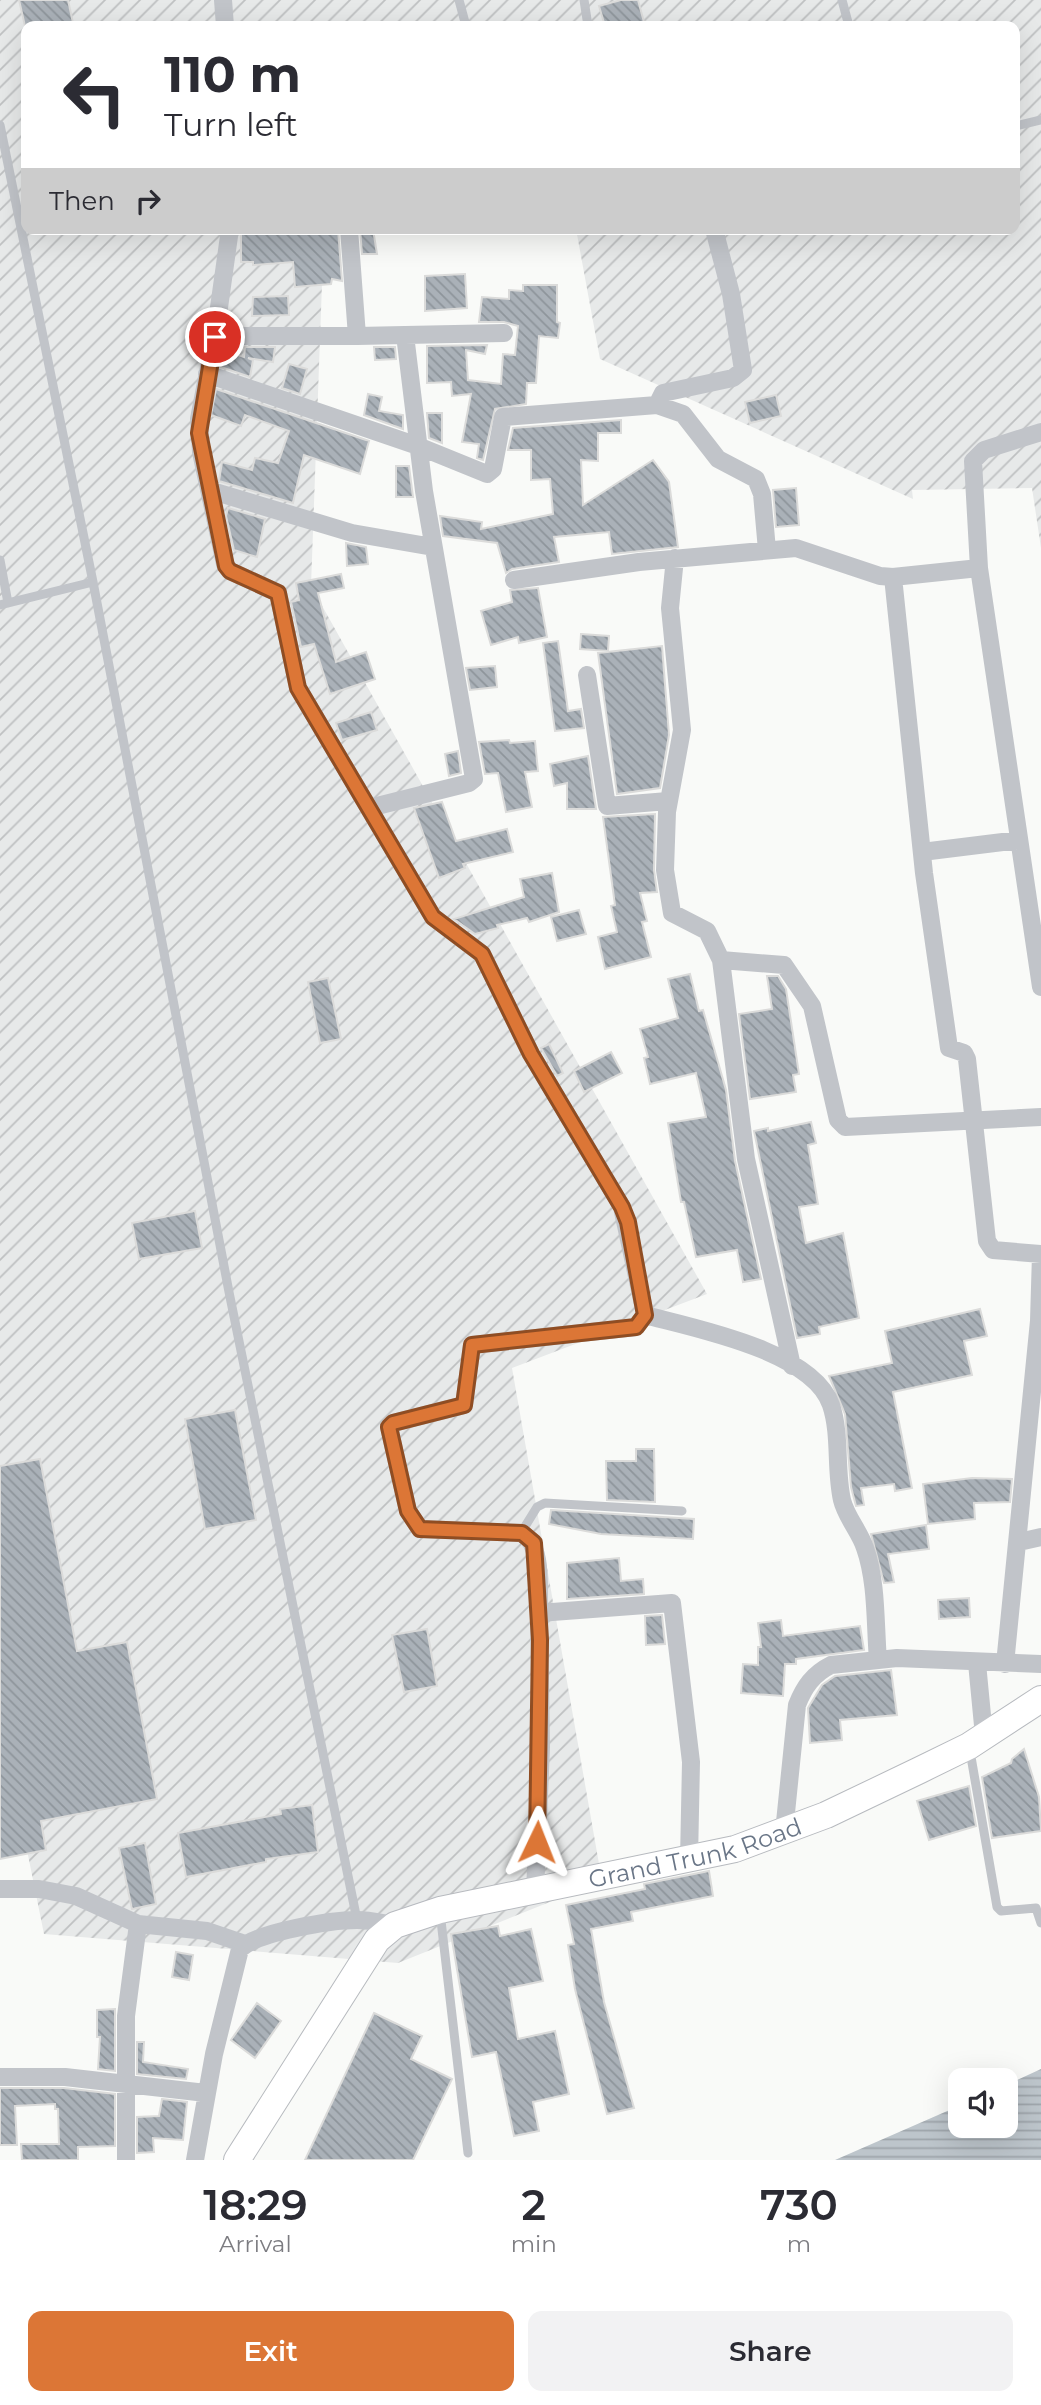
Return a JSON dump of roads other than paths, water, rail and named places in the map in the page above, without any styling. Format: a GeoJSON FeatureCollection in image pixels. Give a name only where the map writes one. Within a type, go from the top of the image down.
{"type":"FeatureCollection","features":[{"type":"Feature","properties":{"kind":"main road","name":"Grand Trunk Road"},"geometry":{"type":"LineString","coordinates":[[237,2160],[362,1960],[395,1925],[440,1910],[690,1860],[735,1849],[784,1832],[977,1741],[1041,1699]]}},
{"type":"Feature","properties":{"kind":"street"},"geometry":{"type":"LineString","coordinates":[[223,0],[225,21]]}},
{"type":"Feature","properties":{"kind":"street"},"geometry":{"type":"LineString","coordinates":[[229,235],[199,433],[226,566],[230,571],[278,593],[298,688],[433,917],[482,954],[531,1054],[622,1207],[628,1222],[645,1315],[636,1327],[472,1345],[464,1405],[390,1425],[408,1511],[420,1529],[522,1533],[530,1538],[535,1549],[541,1747],[536,1892]]}},
{"type":"Feature","properties":{"kind":"street"},"geometry":{"type":"LineString","coordinates":[[349,235],[357,336]]}},
{"type":"Feature","properties":{"kind":"street"},"geometry":{"type":"LineString","coordinates":[[657,405],[663,393],[733,378],[743,370],[731,294],[715,235]]}},
{"type":"Feature","properties":{"kind":"street"},"geometry":{"type":"LineString","coordinates":[[215,337],[503,333]]}},
{"type":"Feature","properties":{"kind":"street"},"geometry":{"type":"LineString","coordinates":[[369,808],[474,781],[433,547],[405,335]]}},
{"type":"Feature","properties":{"kind":"street"},"geometry":{"type":"LineString","coordinates":[[207,374],[418,446],[487,474],[493,469],[503,417],[657,405],[683,414],[718,459],[756,479],[762,494],[767,551]]}},
{"type":"Feature","properties":{"kind":"street"},"geometry":{"type":"LineString","coordinates":[[1041,432],[984,450],[973,461],[979,568],[1041,987]]}},
{"type":"Feature","properties":{"kind":"street"},"geometry":{"type":"LineString","coordinates":[[209,490],[352,533],[433,547]]}},
{"type":"Feature","properties":{"kind":"street"},"geometry":{"type":"LineString","coordinates":[[514,580],[571,570],[675,558],[801,549],[880,576],[979,568]]}},
{"type":"Feature","properties":{"kind":"street"},"geometry":{"type":"LineString","coordinates":[[675,558],[670,608],[682,725],[668,802],[665,870],[671,912],[707,930],[721,960],[746,1159],[792,1366]]}},
{"type":"Feature","properties":{"kind":"street"},"geometry":{"type":"LineString","coordinates":[[893,577],[922,852],[948,1046],[966,1056],[989,1245],[993,1250],[1041,1254],[1039,1321],[1005,1664]]}},
{"type":"Feature","properties":{"kind":"street"},"geometry":{"type":"LineString","coordinates":[[587,676],[607,806],[668,802]]}},
{"type":"Feature","properties":{"kind":"street"},"geometry":{"type":"LineString","coordinates":[[922,852],[1019,839]]}},
{"type":"Feature","properties":{"kind":"street"},"geometry":{"type":"LineString","coordinates":[[721,960],[784,965],[812,1006],[838,1120],[845,1127],[1041,1117]]}},
{"type":"Feature","properties":{"kind":"street"},"geometry":{"type":"LineString","coordinates":[[645,1315],[721,1335],[769,1352],[822,1387],[832,1406],[841,1497],[868,1559],[878,1660]]}},
{"type":"Feature","properties":{"kind":"street"},"geometry":{"type":"LineString","coordinates":[[1019,1542],[1041,1537]]}},
{"type":"Feature","properties":{"kind":"street"},"geometry":{"type":"LineString","coordinates":[[539,1613],[672,1603],[691,1762],[690,1860]]}},
{"type":"Feature","properties":{"kind":"street"},"geometry":{"type":"LineString","coordinates":[[784,1832],[793,1729],[803,1690],[813,1676],[831,1665],[878,1660],[1041,1664]]}},
{"type":"Feature","properties":{"kind":"street"},"geometry":{"type":"LineString","coordinates":[[977,1741],[978,1663]]}},
{"type":"Feature","properties":{"kind":"street"},"geometry":{"type":"LineString","coordinates":[[0,1889],[39,1889],[76,1896],[138,1924],[207,1931],[245,1944],[319,1924],[357,1920],[395,1925]]}},
{"type":"Feature","properties":{"kind":"street"},"geometry":{"type":"LineString","coordinates":[[126,2160],[126,2016],[138,1924]]}},
{"type":"Feature","properties":{"kind":"street"},"geometry":{"type":"LineString","coordinates":[[195,2160],[206,2093],[237,1955],[245,1944]]}},
{"type":"Feature","properties":{"kind":"street"},"geometry":{"type":"LineString","coordinates":[[0,2077],[65,2077],[206,2093]]}},
{"type":"Feature","properties":{"kind":"lane"},"geometry":{"type":"LineString","coordinates":[[459,0],[465,21]]}},
{"type":"Feature","properties":{"kind":"lane"},"geometry":{"type":"LineString","coordinates":[[584,0],[587,21]]}},
{"type":"Feature","properties":{"kind":"lane"},"geometry":{"type":"LineString","coordinates":[[842,0],[848,21]]}},
{"type":"Feature","properties":{"kind":"lane"},"geometry":{"type":"LineString","coordinates":[[1020,125],[1041,120]]}},
{"type":"Feature","properties":{"kind":"lane"},"geometry":{"type":"LineString","coordinates":[[0,125],[21,228]]}},
{"type":"Feature","properties":{"kind":"lane"},"geometry":{"type":"LineString","coordinates":[[22,235],[93,582],[190,1095],[357,1920]]}},
{"type":"Feature","properties":{"kind":"lane"},"geometry":{"type":"LineString","coordinates":[[0,560],[4,604],[93,582]]}},
{"type":"Feature","properties":{"kind":"lane"},"geometry":{"type":"LineString","coordinates":[[522,1533],[537,1507],[545,1503],[682,1511]]}},
{"type":"Feature","properties":{"kind":"lane"},"geometry":{"type":"LineString","coordinates":[[977,1741],[997,1907],[1001,1911],[1036,1908],[1041,1923]]}},
{"type":"Feature","properties":{"kind":"lane"},"geometry":{"type":"LineString","coordinates":[[440,1910],[468,2152]]}}]}
